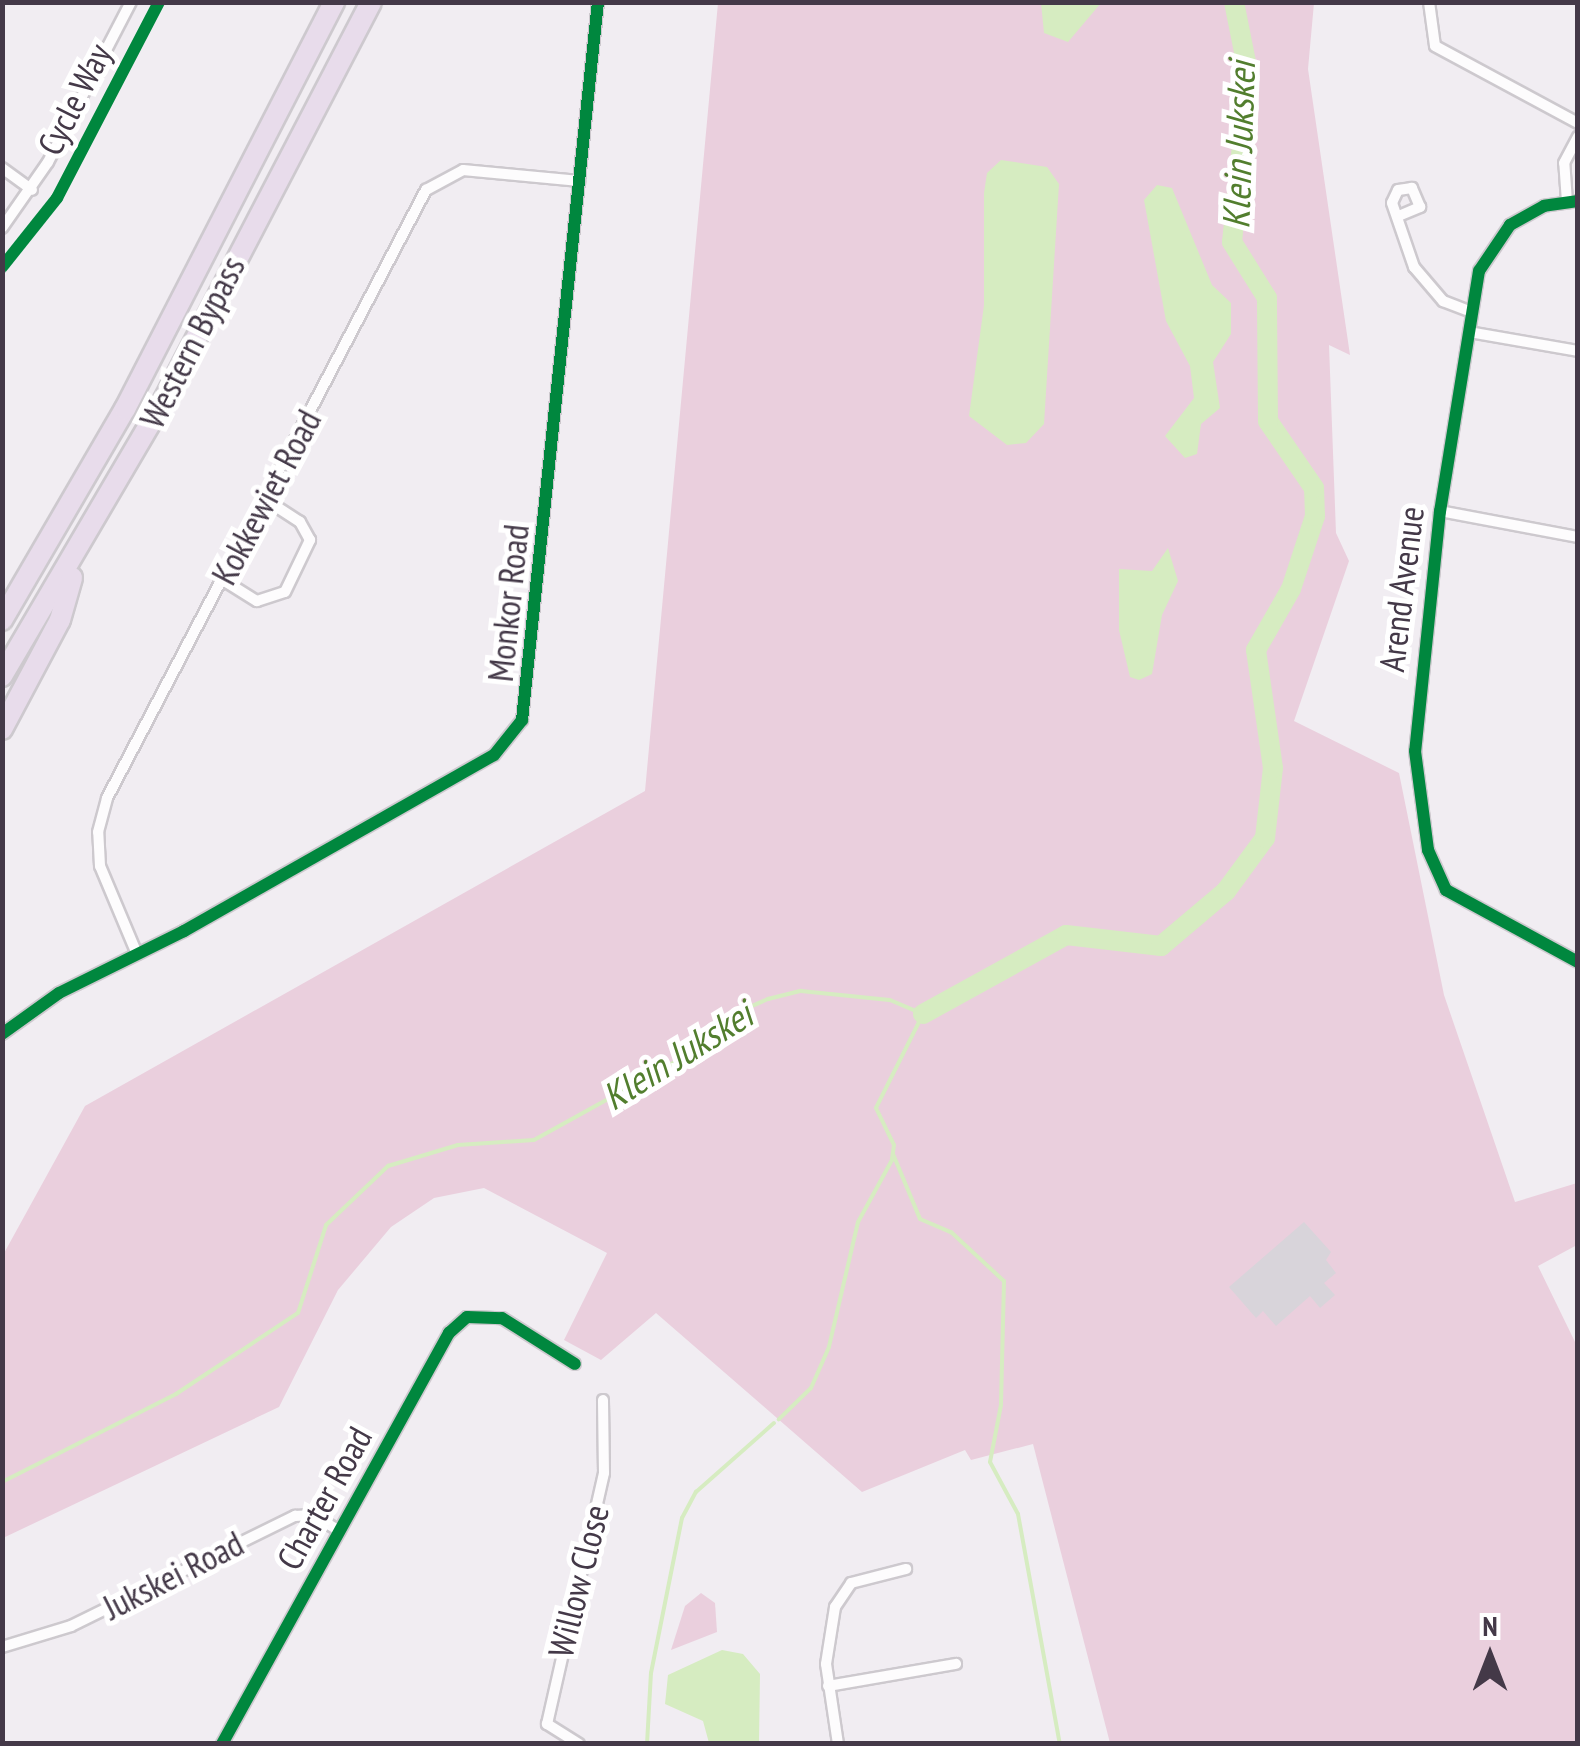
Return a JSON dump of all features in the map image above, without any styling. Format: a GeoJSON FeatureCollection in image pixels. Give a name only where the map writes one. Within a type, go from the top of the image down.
{"type":"FeatureCollection","features":[{"type":"Feature","properties":{"kind":"highway","name":"Western Bypass"},"geometry":{"type":"LineString","coordinates":[[2,620],[125,408],[334,2]]}},
{"type":"Feature","properties":{"kind":"highway","name":"Western Bypass"},"geometry":{"type":"LineString","coordinates":[[2,676],[75,561],[371,2]]}},
{"type":"Feature","properties":{"kind":"highway"},"geometry":{"type":"LineString","coordinates":[[2,728],[60,620],[75,561]]}},
{"type":"Feature","properties":{"kind":"street"},"geometry":{"type":"LineString","coordinates":[[2,228],[32,190],[131,2]]}},
{"type":"Feature","properties":{"kind":"street","name":"Monkor Road"},"geometry":{"type":"LineString","coordinates":[[2,1034],[58,993],[137,954],[494,755],[522,720],[598,2]]}},
{"type":"Feature","properties":{"kind":"street"},"geometry":{"type":"LineString","coordinates":[[1429,2],[1435,46],[1578,122]]}},
{"type":"Feature","properties":{"kind":"street"},"geometry":{"type":"LineString","coordinates":[[1572,201],[1564,163],[1578,138]]}},
{"type":"Feature","properties":{"kind":"street"},"geometry":{"type":"LineString","coordinates":[[2,168],[32,190]]}},
{"type":"Feature","properties":{"kind":"street","name":"Kokkewiet Road"},"geometry":{"type":"LineString","coordinates":[[137,954],[103,876],[100,822],[426,190],[463,170],[579,180]]}},
{"type":"Feature","properties":{"kind":"street","name":"Arend Avenue"},"geometry":{"type":"LineString","coordinates":[[1572,201],[1534,211],[1495,240],[1472,312],[1440,511],[1415,751],[1432,862],[1460,904],[1578,962]]}},
{"type":"Feature","properties":{"kind":"street"},"geometry":{"type":"LineString","coordinates":[[1401,215],[1420,277],[1443,301],[1472,312]]}},
{"type":"Feature","properties":{"kind":"street"},"geometry":{"type":"LineString","coordinates":[[1470,332],[1578,351]]}},
{"type":"Feature","properties":{"kind":"street"},"geometry":{"type":"LineString","coordinates":[[223,580],[257,601],[285,592],[310,540],[300,522],[268,501]]}},
{"type":"Feature","properties":{"kind":"street"},"geometry":{"type":"LineString","coordinates":[[1440,511],[1578,538]]}},
{"type":"Feature","properties":{"kind":"street","name":"Charter Road"},"geometry":{"type":"LineString","coordinates":[[222,1744],[449,1332],[467,1317],[502,1318],[575,1364]]}},
{"type":"Feature","properties":{"kind":"street","name":"Willow Close"},"geometry":{"type":"LineString","coordinates":[[579,1744],[546,1724],[604,1473],[602,1400]]}},
{"type":"Feature","properties":{"kind":"street","name":"Jukskei Road"},"geometry":{"type":"LineString","coordinates":[[2,1647],[71,1626],[295,1516],[313,1515],[340,1531]]}},
{"type":"Feature","properties":{"kind":"street"},"geometry":{"type":"LineString","coordinates":[[838,1744],[828,1686],[826,1643],[843,1591],[862,1578],[906,1569]]}},
{"type":"Feature","properties":{"kind":"street"},"geometry":{"type":"LineString","coordinates":[[828,1686],[956,1664]]}},
{"type":"Feature","properties":{"kind":"shaded area"},"geometry":{"type":"Polygon","coordinates":[[[1041,2],[1101,3],[1068,42],[1044,33],[1041,2]]]}},
{"type":"Feature","properties":{"kind":"shaded area"},"geometry":{"type":"Polygon","coordinates":[[[718,3],[1314,3],[1308,69],[1350,355],[1329,345],[1336,533],[1349,561],[1294,721],[1399,773],[1444,995],[1515,1202],[1577,1183],[1577,1245],[1538,1266],[1577,1346],[1577,1743],[1110,1743],[1033,1444],[971,1460],[965,1450],[862,1492],[656,1313],[601,1360],[564,1340],[607,1253],[484,1188],[434,1198],[391,1227],[338,1290],[279,1407],[3,1538],[3,1255],[85,1106],[645,791],[718,3]]]}},
{"type":"Feature","properties":{"kind":"shaded area"},"geometry":{"type":"Polygon","coordinates":[[[1001,160],[1047,167],[1059,184],[1044,424],[1026,443],[1007,445],[969,416],[984,305],[984,193],[987,173],[1001,160]]]}},
{"type":"Feature","properties":{"kind":"shaded area"},"geometry":{"type":"Polygon","coordinates":[[[1157,185],[1172,188],[1212,285],[1231,303],[1231,334],[1213,362],[1220,408],[1201,424],[1197,454],[1185,458],[1165,436],[1194,398],[1190,366],[1166,321],[1144,200],[1157,185]]]}},
{"type":"Feature","properties":{"kind":"shaded area"},"geometry":{"type":"Polygon","coordinates":[[[1168,548],[1178,581],[1162,615],[1152,674],[1139,680],[1130,677],[1119,630],[1119,569],[1152,571],[1168,548]]]}},
{"type":"Feature","properties":{"kind":"shaded area"},"geometry":{"type":"Polygon","coordinates":[[[701,1593],[715,1603],[717,1632],[671,1650],[685,1606],[701,1593]]]}},
{"type":"Feature","properties":{"kind":"shaded area"},"geometry":{"type":"Polygon","coordinates":[[[722,1650],[743,1654],[760,1674],[759,1743],[709,1743],[703,1721],[665,1704],[668,1675],[722,1650]]]}},
{"type":"Feature","properties":{"kind":"building"},"geometry":{"type":"Polygon","coordinates":[[[1304,1222],[1331,1252],[1326,1260],[1336,1273],[1324,1283],[1335,1295],[1320,1308],[1310,1296],[1276,1326],[1263,1311],[1256,1318],[1229,1287],[1304,1222]]]}},
{"type":"Feature","properties":{"kind":"waterway","name":"Klein Jukskei"},"geometry":{"type":"LineString","coordinates":[[923,1014],[1066,935],[1161,946],[1226,891],[1265,838],[1273,768],[1256,650],[1291,589],[1315,516],[1314,488],[1268,421],[1267,298],[1232,242],[1249,77],[1234,2]]}},
{"type":"Feature","properties":{"kind":"waterway","name":"Klein Jukskei"},"geometry":{"type":"LineString","coordinates":[[2,1482],[176,1394],[298,1313],[326,1225],[388,1166],[458,1145],[534,1140],[675,1062],[729,1016],[768,999],[801,991],[890,1000],[923,1014],[876,1108],[894,1145],[892,1160],[858,1222],[829,1347],[811,1388],[779,1419]]}},
{"type":"Feature","properties":{"kind":"waterway"},"geometry":{"type":"LineString","coordinates":[[893,1154],[920,1219],[951,1232],[1004,1281],[1001,1405],[990,1462],[1018,1514],[1060,1744]]}},
{"type":"Feature","properties":{"kind":"waterway"},"geometry":{"type":"LineString","coordinates":[[647,1744],[651,1673],[682,1518],[696,1492],[774,1423]]}},
{"type":"Feature","properties":{"kind":"cycle path","name":"Cycle Way"},"geometry":{"type":"LineString","coordinates":[[2,267],[57,198],[159,2]]}},
{"type":"Feature","properties":{"kind":"cycle path"},"geometry":{"type":"LineString","coordinates":[[2,1034],[59,993],[184,931],[494,755],[522,720],[598,2]]}},
{"type":"Feature","properties":{"kind":"cycle path"},"geometry":{"type":"LineString","coordinates":[[1578,201],[1544,206],[1510,225],[1479,271],[1440,511],[1415,751],[1428,850],[1446,890],[1578,962]]}},
{"type":"Feature","properties":{"kind":"cycle path"},"geometry":{"type":"LineString","coordinates":[[222,1744],[449,1333],[467,1317],[502,1318],[575,1364]]}}]}
